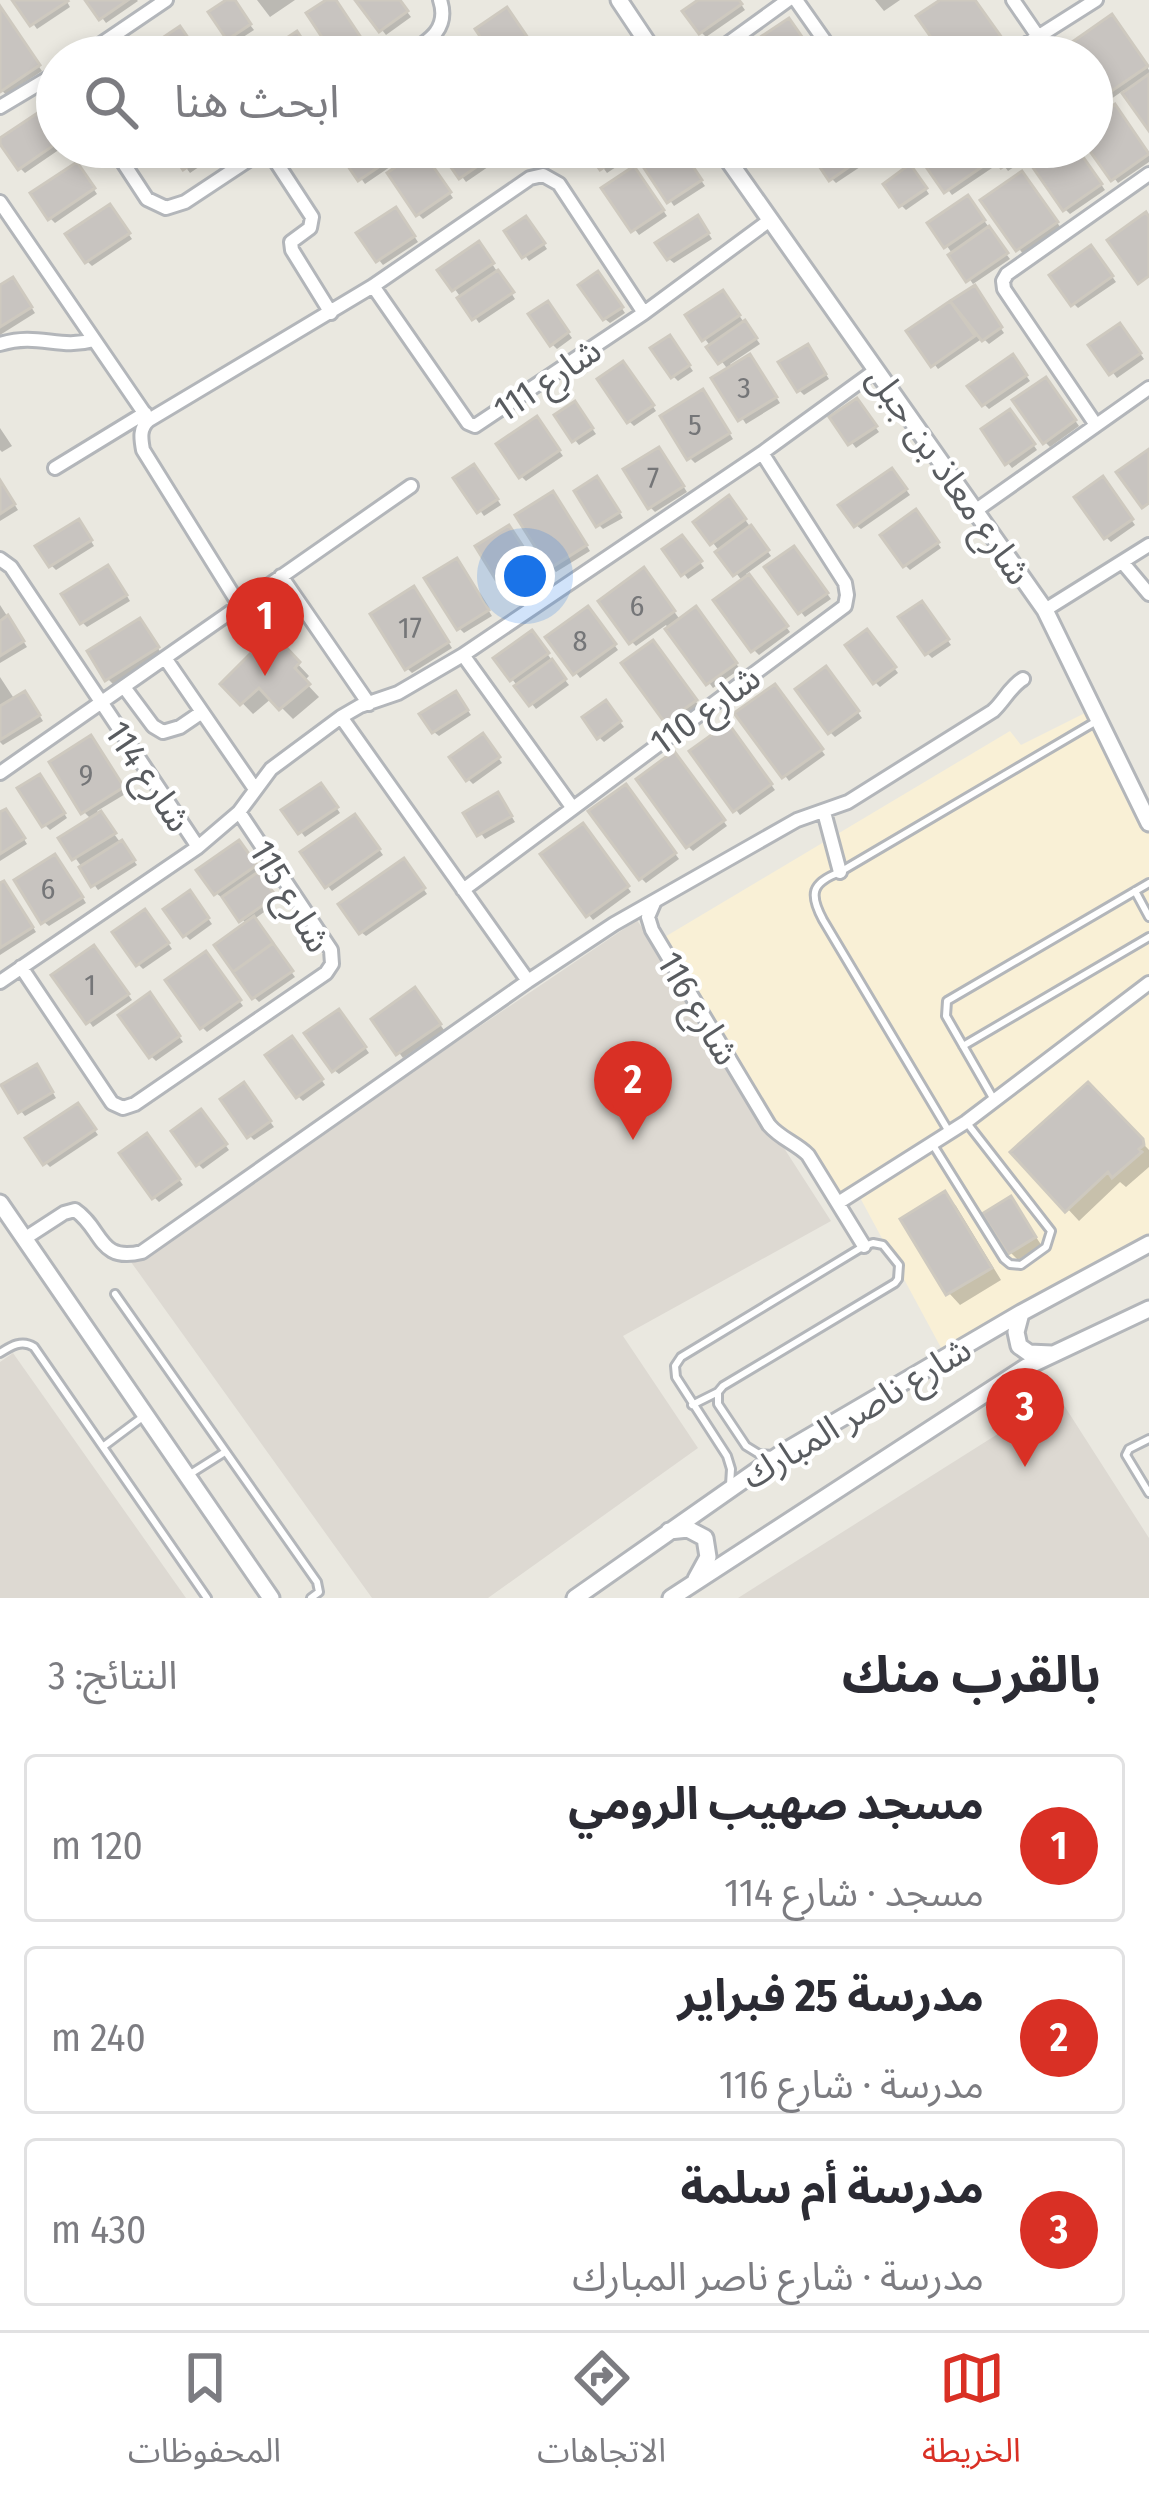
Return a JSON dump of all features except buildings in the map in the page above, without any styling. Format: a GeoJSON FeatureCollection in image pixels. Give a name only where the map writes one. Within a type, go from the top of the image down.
{"type":"FeatureCollection","features":[{"type":"Feature","properties":{"kind":"street"},"geometry":{"type":"LineString","coordinates":[[113,36],[166,0]]}},
{"type":"Feature","properties":{"kind":"street"},"geometry":{"type":"LineString","coordinates":[[437,36],[444,12],[440,0]]}},
{"type":"Feature","properties":{"kind":"street"},"geometry":{"type":"LineString","coordinates":[[619,0],[643,36]]}},
{"type":"Feature","properties":{"kind":"street"},"geometry":{"type":"LineString","coordinates":[[740,36],[792,0],[820,36]]}},
{"type":"Feature","properties":{"kind":"street"},"geometry":{"type":"LineString","coordinates":[[1013,0],[1037,35],[1096,0]]}},
{"type":"Feature","properties":{"kind":"street"},"geometry":{"type":"LineString","coordinates":[[0,107],[36,86]]}},
{"type":"Feature","properties":{"kind":"street"},"geometry":{"type":"LineString","coordinates":[[127,168],[147,199],[166,208],[185,202],[236,168]]}},
{"type":"Feature","properties":{"kind":"street"},"geometry":{"type":"LineString","coordinates":[[280,168],[312,218],[310,228],[291,242],[292,250],[331,313]]}},
{"type":"Feature","properties":{"kind":"street","name":"شارع معاذ بن جبل"},"geometry":{"type":"LineString","coordinates":[[733,168],[1045,610],[1149,823]]}},
{"type":"Feature","properties":{"kind":"street"},"geometry":{"type":"LineString","coordinates":[[1096,425],[1003,281],[1149,174]]}},
{"type":"Feature","properties":{"kind":"street"},"geometry":{"type":"LineString","coordinates":[[55,468],[331,313],[530,178],[543,176],[559,184],[644,313]]}},
{"type":"Feature","properties":{"kind":"street"},"geometry":{"type":"LineString","coordinates":[[0,202],[147,417]]}},
{"type":"Feature","properties":{"kind":"street","name":"شارع 111"},"geometry":{"type":"LineString","coordinates":[[374,286],[468,423],[478,425],[644,313],[770,220]]}},
{"type":"Feature","properties":{"kind":"street"},"geometry":{"type":"LineString","coordinates":[[0,344],[18,338],[76,345],[94,340]]}},
{"type":"Feature","properties":{"kind":"street"},"geometry":{"type":"LineString","coordinates":[[239,812],[281,759],[341,717],[398,693],[464,655],[763,453],[876,370]]}},
{"type":"Feature","properties":{"kind":"street"},"geometry":{"type":"LineString","coordinates":[[975,512],[1149,388]]}},
{"type":"Feature","properties":{"kind":"street"},"geometry":{"type":"LineString","coordinates":[[147,417],[140,436],[143,450],[240,606]]}},
{"type":"Feature","properties":{"kind":"street","name":"شارع 110"},"geometry":{"type":"LineString","coordinates":[[572,807],[845,605],[844,583],[763,453]]}},
{"type":"Feature","properties":{"kind":"street","name":"شارع 114"},"geometry":{"type":"LineString","coordinates":[[0,772],[411,486]]}},
{"type":"Feature","properties":{"kind":"street"},"geometry":{"type":"LineString","coordinates":[[1045,610],[1149,545]]}},
{"type":"Feature","properties":{"kind":"street","name":"شارع 114"},"geometry":{"type":"LineString","coordinates":[[0,559],[198,847]]}},
{"type":"Feature","properties":{"kind":"street"},"geometry":{"type":"LineString","coordinates":[[1123,563],[1149,594]]}},
{"type":"Feature","properties":{"kind":"street"},"geometry":{"type":"LineString","coordinates":[[280,576],[369,704]]}},
{"type":"Feature","properties":{"kind":"street"},"geometry":{"type":"LineString","coordinates":[[463,890],[572,807],[464,655]]}},
{"type":"Feature","properties":{"kind":"street"},"geometry":{"type":"LineString","coordinates":[[165,658],[254,789]]}},
{"type":"Feature","properties":{"kind":"street","name":"شارع 116"},"geometry":{"type":"LineString","coordinates":[[864,1246],[805,1151],[769,1125],[648,917],[655,902],[797,820],[848,802],[993,711],[1023,679]]}},
{"type":"Feature","properties":{"kind":"street"},"geometry":{"type":"LineString","coordinates":[[124,688],[163,732],[180,728],[202,712]]}},
{"type":"Feature","properties":{"kind":"street"},"geometry":{"type":"LineString","coordinates":[[341,717],[528,981]]}},
{"type":"Feature","properties":{"kind":"street","name":"شارع 115"},"geometry":{"type":"LineString","coordinates":[[0,982],[21,967],[198,847],[239,812],[331,950],[332,964],[326,973],[123,1108],[112,1103],[21,967]]}},
{"type":"Feature","properties":{"kind":"street"},"geometry":{"type":"LineString","coordinates":[[824,812],[840,872]]}},
{"type":"Feature","properties":{"kind":"street"},"geometry":{"type":"LineString","coordinates":[[24,1239],[75,1210],[110,1251],[142,1252],[528,981],[655,902]]}},
{"type":"Feature","properties":{"kind":"street"},"geometry":{"type":"LineString","coordinates":[[838,1203],[966,1122],[1149,983]]}},
{"type":"Feature","properties":{"kind":"street"},"geometry":{"type":"LineString","coordinates":[[0,1203],[271,1598]]}},
{"type":"Feature","properties":{"kind":"street","name":"شارع ناصر المبارك"},"geometry":{"type":"LineString","coordinates":[[574,1598],[782,1453],[1149,1244]]}},
{"type":"Feature","properties":{"kind":"street","name":"شارع ناصر المبارك"},"geometry":{"type":"LineString","coordinates":[[671,1598],[1026,1367],[1149,1309]]}},
{"type":"Feature","properties":{"kind":"street"},"geometry":{"type":"LineString","coordinates":[[1021,1313],[1016,1332],[1019,1346],[1029,1353],[1059,1354]]}},
{"type":"Feature","properties":{"kind":"street"},"geometry":{"type":"LineString","coordinates":[[667,1531],[695,1531],[708,1543],[706,1564],[690,1586]]}},
{"type":"Feature","properties":{"kind":"lane"},"geometry":{"type":"LineString","coordinates":[[950,1133],[814,904],[814,893],[827,877],[1099,720]]}},
{"type":"Feature","properties":{"kind":"lane"},"geometry":{"type":"LineString","coordinates":[[994,1101],[946,1016],[947,1001],[1149,883]]}},
{"type":"Feature","properties":{"kind":"lane"},"geometry":{"type":"LineString","coordinates":[[1135,891],[1149,917]]}},
{"type":"Feature","properties":{"kind":"lane"},"geometry":{"type":"LineString","coordinates":[[963,1046],[1149,937]]}},
{"type":"Feature","properties":{"kind":"lane"},"geometry":{"type":"LineString","coordinates":[[933,1145],[1004,1259],[1021,1265],[1046,1247],[1051,1231],[966,1122]]}},
{"type":"Feature","properties":{"kind":"lane"},"geometry":{"type":"LineString","coordinates":[[692,1405],[895,1283],[899,1265],[887,1247],[864,1246],[681,1357],[675,1366],[692,1405],[728,1456],[730,1488]]}},
{"type":"Feature","properties":{"kind":"lane"},"geometry":{"type":"LineString","coordinates":[[115,1294],[317,1582],[320,1589],[311,1598]]}},
{"type":"Feature","properties":{"kind":"lane"},"geometry":{"type":"LineString","coordinates":[[0,1353],[14,1345],[34,1347],[207,1598]]}},
{"type":"Feature","properties":{"kind":"lane"},"geometry":{"type":"LineString","coordinates":[[718,1393],[718,1404],[746,1447],[759,1454],[782,1453]]}},
{"type":"Feature","properties":{"kind":"lane"},"geometry":{"type":"LineString","coordinates":[[104,1446],[145,1415]]}},
{"type":"Feature","properties":{"kind":"lane"},"geometry":{"type":"LineString","coordinates":[[1149,1439],[1126,1453],[1149,1493]]}},
{"type":"Feature","properties":{"kind":"lane"},"geometry":{"type":"LineString","coordinates":[[187,1476],[225,1452]]}},
{"type":"Feature","properties":{"kind":"shaded area"},"geometry":{"type":"Polygon","coordinates":[[[1093,709],[1149,825],[1149,1244],[946,1357],[857,1192],[838,1203],[805,1151],[785,1141],[658,941],[1010,731],[1021,745],[1093,709]]]}},
{"type":"Feature","properties":{"kind":"shaded area"},"geometry":{"type":"Polygon","coordinates":[[[637,920],[831,1221],[623,1336],[698,1448],[488,1598],[372,1598],[131,1262],[637,920]]]}},
{"type":"Feature","properties":{"kind":"shaded area"},"geometry":{"type":"Polygon","coordinates":[[[13,1353],[186,1598],[0,1598],[0,1362],[13,1353]]]}},
{"type":"Feature","properties":{"kind":"shaded area"},"geometry":{"type":"Polygon","coordinates":[[[1058,1396],[1149,1538],[1149,1598],[738,1598],[1058,1396]]]}},
{"type":"Feature","properties":{"kind":"place","name":"مسجد صهيب الرومي"},"geometry":{"type":"Point","coordinates":[265,676]}},
{"type":"Feature","properties":{"kind":"place","name":"مدرسة 25 فبراير"},"geometry":{"type":"Point","coordinates":[633,1140]}},
{"type":"Feature","properties":{"kind":"place","name":"مدرسة أم سلمة"},"geometry":{"type":"Point","coordinates":[1025,1467]}}]}
